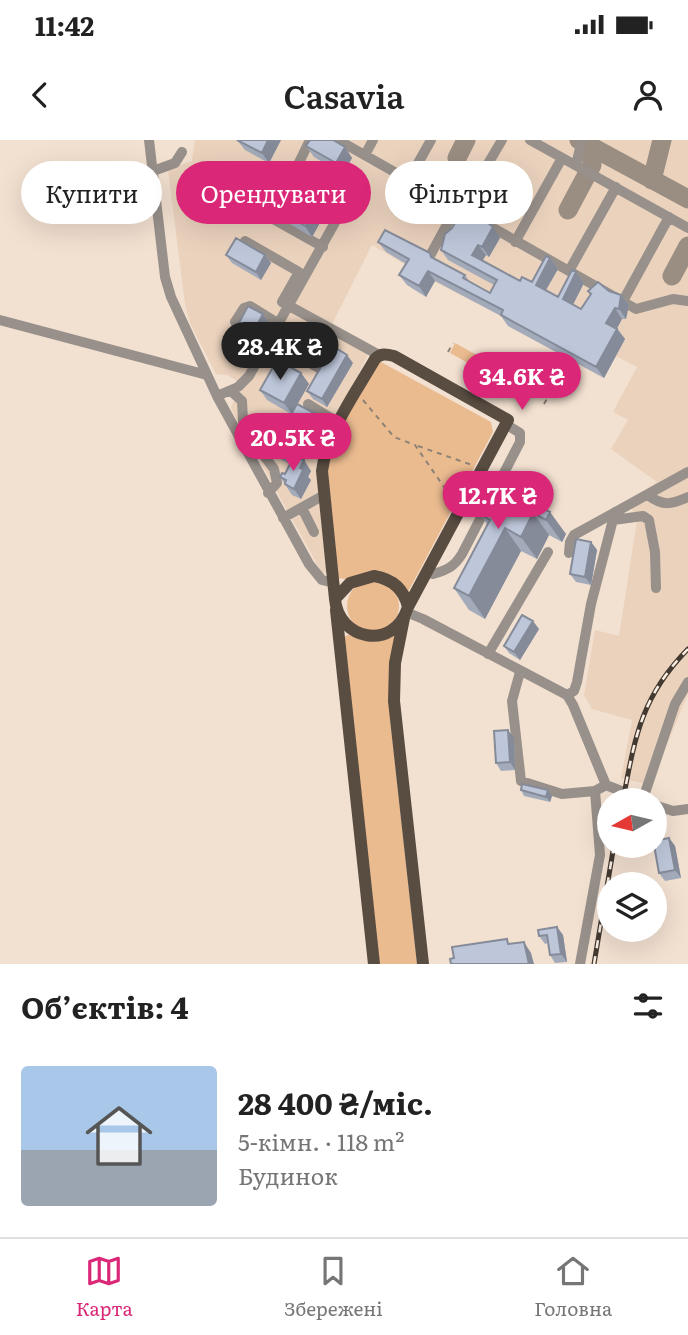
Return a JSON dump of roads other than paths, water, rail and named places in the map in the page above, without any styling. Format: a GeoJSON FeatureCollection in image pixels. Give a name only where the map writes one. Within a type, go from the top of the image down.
{"type":"FeatureCollection","features":[{"type":"Feature","properties":{"kind":"main road"},"geometry":{"type":"LineString","coordinates":[[336,605],[354,629],[375,637],[390,632],[406,612],[508,421],[394,356],[379,355],[339,423],[324,456],[322,471],[324,495],[374,964]]}},
{"type":"Feature","properties":{"kind":"main road"},"geometry":{"type":"LineString","coordinates":[[336,605],[350,583],[374,576],[390,580],[405,598],[406,612],[395,663],[394,701],[423,964]]}},
{"type":"Feature","properties":{"kind":"street"},"geometry":{"type":"LineString","coordinates":[[149,140],[152,161]]}},
{"type":"Feature","properties":{"kind":"street"},"geometry":{"type":"LineString","coordinates":[[300,161],[310,140]]}},
{"type":"Feature","properties":{"kind":"street"},"geometry":{"type":"LineString","coordinates":[[338,140],[385,167]]}},
{"type":"Feature","properties":{"kind":"street"},"geometry":{"type":"LineString","coordinates":[[365,155],[373,140]]}},
{"type":"Feature","properties":{"kind":"street"},"geometry":{"type":"LineString","coordinates":[[419,161],[431,140]]}},
{"type":"Feature","properties":{"kind":"street"},"geometry":{"type":"LineString","coordinates":[[489,161],[502,140]]}},
{"type":"Feature","properties":{"kind":"street"},"geometry":{"type":"LineString","coordinates":[[576,165],[582,140]]}},
{"type":"Feature","properties":{"kind":"street"},"geometry":{"type":"LineString","coordinates":[[532,141],[688,228]]}},
{"type":"Feature","properties":{"kind":"street"},"geometry":{"type":"LineString","coordinates":[[162,168],[174,163],[182,152]]}},
{"type":"Feature","properties":{"kind":"street"},"geometry":{"type":"LineString","coordinates":[[516,242],[562,158]]}},
{"type":"Feature","properties":{"kind":"street"},"geometry":{"type":"LineString","coordinates":[[569,271],[616,187]]}},
{"type":"Feature","properties":{"kind":"street"},"geometry":{"type":"LineString","coordinates":[[623,301],[669,217]]}},
{"type":"Feature","properties":{"kind":"street"},"geometry":{"type":"LineString","coordinates":[[160,224],[167,285],[207,375],[268,493],[309,564],[322,579],[334,583]]}},
{"type":"Feature","properties":{"kind":"street"},"geometry":{"type":"LineString","coordinates":[[282,224],[323,247]]}},
{"type":"Feature","properties":{"kind":"street"},"geometry":{"type":"LineString","coordinates":[[218,396],[241,385],[249,376],[335,224]]}},
{"type":"Feature","properties":{"kind":"street"},"geometry":{"type":"LineString","coordinates":[[431,254],[449,224]]}},
{"type":"Feature","properties":{"kind":"street"},"geometry":{"type":"LineString","coordinates":[[484,224],[638,309],[673,299],[688,301]]}},
{"type":"Feature","properties":{"kind":"street"},"geometry":{"type":"LineString","coordinates":[[245,241],[299,271],[282,302],[379,355]]}},
{"type":"Feature","properties":{"kind":"street"},"geometry":{"type":"LineString","coordinates":[[235,322],[244,307],[250,306],[296,342],[308,362],[324,371]]}},
{"type":"Feature","properties":{"kind":"street"},"geometry":{"type":"LineString","coordinates":[[0,320],[207,375]]}},
{"type":"Feature","properties":{"kind":"street"},"geometry":{"type":"LineString","coordinates":[[231,391],[242,401],[243,421],[276,473],[277,483],[268,493]]}},
{"type":"Feature","properties":{"kind":"street"},"geometry":{"type":"LineString","coordinates":[[308,404],[339,423]]}},
{"type":"Feature","properties":{"kind":"street"},"geometry":{"type":"LineString","coordinates":[[426,571],[433,574],[454,566],[498,486],[521,437],[520,433],[507,425]]}},
{"type":"Feature","properties":{"kind":"street"},"geometry":{"type":"LineString","coordinates":[[569,553],[571,538],[688,472]]}},
{"type":"Feature","properties":{"kind":"street"},"geometry":{"type":"LineString","coordinates":[[498,486],[510,492]]}},
{"type":"Feature","properties":{"kind":"street"},"geometry":{"type":"LineString","coordinates":[[283,518],[324,495]]}},
{"type":"Feature","properties":{"kind":"street"},"geometry":{"type":"LineString","coordinates":[[648,495],[656,502],[667,505],[688,497]]}},
{"type":"Feature","properties":{"kind":"street"},"geometry":{"type":"LineString","coordinates":[[302,508],[314,532]]}},
{"type":"Feature","properties":{"kind":"street"},"geometry":{"type":"LineString","coordinates":[[614,516],[643,516],[649,520],[655,552],[656,588]]}},
{"type":"Feature","properties":{"kind":"street"},"geometry":{"type":"LineString","coordinates":[[567,695],[574,691],[577,682],[591,604],[614,516]]}},
{"type":"Feature","properties":{"kind":"street"},"geometry":{"type":"LineString","coordinates":[[488,654],[548,552]]}},
{"type":"Feature","properties":{"kind":"street"},"geometry":{"type":"LineString","coordinates":[[406,612],[567,695],[606,785],[614,788]]}},
{"type":"Feature","properties":{"kind":"street"},"geometry":{"type":"LineString","coordinates":[[520,672],[512,701],[521,781],[562,794],[594,791],[606,785]]}},
{"type":"Feature","properties":{"kind":"street"},"geometry":{"type":"LineString","coordinates":[[647,788],[675,704],[688,681]]}},
{"type":"Feature","properties":{"kind":"street"},"geometry":{"type":"LineString","coordinates":[[580,964],[600,855],[594,791]]}},
{"type":"Feature","properties":{"kind":"street"},"geometry":{"type":"LineString","coordinates":[[667,809],[688,809]]}},
{"type":"Feature","properties":{"kind":"railway"},"geometry":{"type":"LineString","coordinates":[[626,788],[636,737],[650,701],[672,667],[688,649]]}},
{"type":"Feature","properties":{"kind":"railway"},"geometry":{"type":"LineString","coordinates":[[594,964],[612,858]]}}]}
